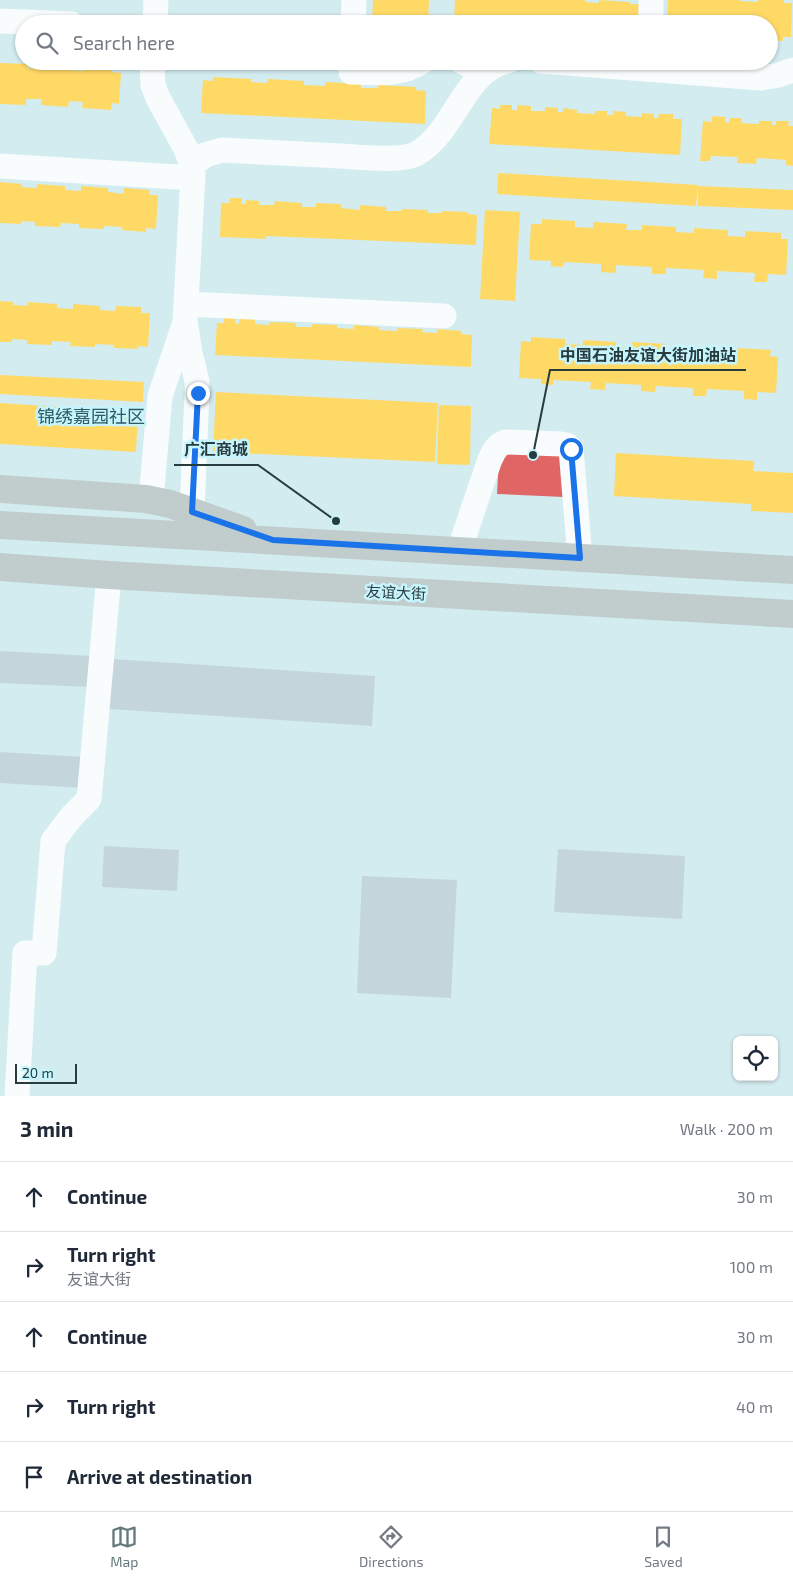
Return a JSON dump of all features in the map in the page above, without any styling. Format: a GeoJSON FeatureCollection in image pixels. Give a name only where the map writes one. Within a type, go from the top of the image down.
{"type":"FeatureCollection","features":[{"type":"Feature","properties":{"kind":"main road"},"geometry":{"type":"LineString","coordinates":[[0,489],[151,500],[170,504],[273,540]]}},
{"type":"Feature","properties":{"kind":"main road"},"geometry":{"type":"LineString","coordinates":[[0,525],[793,570]]}},
{"type":"Feature","properties":{"kind":"main road","name":"友谊大街"},"geometry":{"type":"LineString","coordinates":[[0,567],[109,576],[793,614]]}},
{"type":"Feature","properties":{"kind":"street"},"geometry":{"type":"LineString","coordinates":[[155,15],[156,0]]}},
{"type":"Feature","properties":{"kind":"street"},"geometry":{"type":"LineString","coordinates":[[353,15],[354,0]]}},
{"type":"Feature","properties":{"kind":"street"},"geometry":{"type":"LineString","coordinates":[[651,0],[651,15]]}},
{"type":"Feature","properties":{"kind":"street"},"geometry":{"type":"LineString","coordinates":[[0,20],[15,21]]}},
{"type":"Feature","properties":{"kind":"street"},"geometry":{"type":"LineString","coordinates":[[152,70],[153,84],[158,98],[186,149],[193,172],[186,312],[190,353],[198,393],[192,512]]}},
{"type":"Feature","properties":{"kind":"street"},"geometry":{"type":"LineString","coordinates":[[351,70],[351,72],[388,73],[406,70]]}},
{"type":"Feature","properties":{"kind":"street"},"geometry":{"type":"LineString","coordinates":[[478,70],[483,73]]}},
{"type":"Feature","properties":{"kind":"street"},"geometry":{"type":"LineString","coordinates":[[193,172],[205,155],[222,150],[408,157],[424,148],[433,140],[475,82],[488,70]]}},
{"type":"Feature","properties":{"kind":"street"},"geometry":{"type":"LineString","coordinates":[[692,70],[761,78],[793,70]]}},
{"type":"Feature","properties":{"kind":"street"},"geometry":{"type":"LineString","coordinates":[[0,166],[193,172]]}},
{"type":"Feature","properties":{"kind":"street"},"geometry":{"type":"LineString","coordinates":[[186,312],[444,316]]}},
{"type":"Feature","properties":{"kind":"street"},"geometry":{"type":"LineString","coordinates":[[151,500],[160,396],[186,312]]}},
{"type":"Feature","properties":{"kind":"street"},"geometry":{"type":"LineString","coordinates":[[459,551],[495,449],[505,442],[561,444],[567,445],[571,449],[580,558]]}},
{"type":"Feature","properties":{"kind":"street"},"geometry":{"type":"LineString","coordinates":[[17,1096],[25,952],[44,953],[53,841],[72,816],[89,799],[109,576]]}},
{"type":"Feature","properties":{"kind":"building: Homes"},"geometry":{"type":"Polygon","coordinates":[[[373,0],[429,0],[428,15],[372,15],[373,0]]]}},
{"type":"Feature","properties":{"kind":"building: Homes"},"geometry":{"type":"Polygon","coordinates":[[[455,0],[585,0],[585,2],[599,3],[599,0],[639,4],[638,15],[454,15],[455,0]]]}},
{"type":"Feature","properties":{"kind":"building: Homes"},"geometry":{"type":"Polygon","coordinates":[[[668,0],[740,0],[758,2],[758,0],[784,0],[784,3],[792,3],[791,37],[783,37],[783,41],[778,41],[778,15],[667,15],[668,0]]]}},
{"type":"Feature","properties":{"kind":"building: Homes"},"geometry":{"type":"Polygon","coordinates":[[[0,63],[15,64],[15,70],[112,70],[112,72],[121,73],[119,104],[112,103],[111,110],[82,108],[83,102],[69,101],[68,107],[41,105],[42,99],[26,99],[26,105],[0,104],[0,63]]]}},
{"type":"Feature","properties":{"kind":"building: Homes"},"geometry":{"type":"Polygon","coordinates":[[[213,77],[251,79],[251,82],[267,83],[268,79],[304,81],[304,85],[325,86],[325,82],[361,84],[361,88],[378,88],[378,85],[416,87],[416,90],[426,91],[425,124],[201,113],[203,80],[213,81],[213,77]]]}},
{"type":"Feature","properties":{"kind":"building: Homes"},"geometry":{"type":"Polygon","coordinates":[[[500,105],[512,105],[512,110],[517,110],[517,105],[531,106],[531,111],[545,111],[545,107],[558,108],[558,112],[563,112],[563,108],[577,110],[577,113],[595,114],[595,111],[607,111],[607,115],[613,115],[613,111],[626,112],[626,116],[641,117],[642,113],[654,114],[654,118],[658,118],[659,114],[673,114],[673,119],[682,119],[680,155],[489,144],[492,108],[500,109],[500,105]]]}},
{"type":"Feature","properties":{"kind":"building: Homes"},"geometry":{"type":"Polygon","coordinates":[[[712,116],[725,117],[725,122],[729,123],[730,118],[742,118],[741,123],[759,124],[759,121],[772,121],[772,125],[776,125],[776,121],[789,121],[788,126],[793,126],[793,166],[786,165],[786,160],[757,158],[756,164],[737,163],[738,157],[711,156],[710,161],[700,161],[703,121],[712,122],[712,116]]]}},
{"type":"Feature","properties":{"kind":"building: Homes"},"geometry":{"type":"Polygon","coordinates":[[[498,173],[698,185],[696,206],[497,194],[498,173]]]}},
{"type":"Feature","properties":{"kind":"building: Homes"},"geometry":{"type":"Polygon","coordinates":[[[0,182],[22,184],[21,187],[37,188],[37,184],[65,186],[65,190],[81,191],[81,186],[108,188],[108,192],[124,194],[124,188],[150,190],[149,195],[158,195],[156,229],[146,228],[146,232],[122,230],[122,227],[104,226],[104,229],[79,228],[79,224],[61,223],[60,227],[35,226],[35,222],[21,221],[21,224],[0,223],[0,182]]]}},
{"type":"Feature","properties":{"kind":"building: Homes"},"geometry":{"type":"Polygon","coordinates":[[[698,186],[793,190],[793,210],[698,206],[698,186]]]}},
{"type":"Feature","properties":{"kind":"building: Homes"},"geometry":{"type":"Polygon","coordinates":[[[230,198],[242,198],[241,204],[246,204],[246,200],[259,201],[259,205],[274,205],[275,201],[302,203],[302,207],[316,207],[316,203],[341,204],[341,208],[360,210],[360,205],[386,207],[386,211],[402,211],[402,209],[428,210],[428,213],[442,213],[442,211],[468,212],[468,214],[477,215],[476,245],[266,236],[266,239],[220,237],[221,203],[230,203],[230,198]]]}},
{"type":"Feature","properties":{"kind":"building: Homes"},"geometry":{"type":"Polygon","coordinates":[[[485,210],[520,212],[515,301],[480,299],[485,210]]]}},
{"type":"Feature","properties":{"kind":"building: Homes"},"geometry":{"type":"Polygon","coordinates":[[[542,219],[575,221],[575,227],[593,228],[593,222],[627,224],[626,230],[642,230],[642,225],[676,227],[676,232],[694,233],[694,228],[728,230],[728,236],[745,237],[745,231],[781,233],[781,239],[788,239],[786,275],[768,274],[767,282],[754,282],[755,273],[717,271],[717,279],[703,278],[704,270],[666,268],[666,274],[652,274],[652,267],[616,265],[616,273],[601,272],[601,264],[564,262],[563,267],[551,266],[551,261],[529,260],[531,224],[542,224],[542,219]]]}},
{"type":"Feature","properties":{"kind":"building: Homes"},"geometry":{"type":"Polygon","coordinates":[[[0,301],[13,302],[13,305],[28,306],[28,302],[57,304],[57,308],[73,309],[73,304],[100,306],[100,310],[115,311],[116,306],[141,307],[141,313],[150,313],[148,347],[138,346],[138,349],[114,348],[114,345],[95,344],[95,347],[70,346],[71,342],[52,341],[52,345],[27,344],[27,340],[12,339],[12,342],[0,342],[0,301]]]}},
{"type":"Feature","properties":{"kind":"building: Homes"},"geometry":{"type":"Polygon","coordinates":[[[224,317],[235,318],[235,323],[239,324],[240,319],[255,319],[255,324],[269,325],[270,322],[296,323],[296,327],[312,327],[312,324],[337,325],[337,328],[354,329],[354,325],[379,327],[379,330],[397,331],[397,328],[423,329],[422,332],[437,333],[437,329],[461,331],[461,334],[472,335],[471,367],[215,355],[217,323],[224,323],[224,317]]]}},
{"type":"Feature","properties":{"kind":"building: Homes"},"geometry":{"type":"Polygon","coordinates":[[[531,337],[565,339],[565,344],[583,345],[583,340],[616,342],[616,347],[631,348],[632,342],[666,344],[666,350],[684,351],[684,346],[718,348],[718,353],[735,354],[735,348],[771,350],[770,356],[778,357],[776,393],[757,392],[757,400],[744,399],[744,391],[707,389],[706,396],[693,396],[693,388],[656,386],[655,392],[641,391],[641,385],[606,383],[605,390],[590,389],[591,382],[553,380],[553,385],[541,384],[541,379],[519,378],[521,341],[531,342],[531,337]]]}},
{"type":"Feature","properties":{"kind":"building: Homes"},"geometry":{"type":"Polygon","coordinates":[[[0,375],[144,382],[143,402],[0,394],[0,375]]]}},
{"type":"Feature","properties":{"kind":"building: Homes"},"geometry":{"type":"Polygon","coordinates":[[[216,392],[438,403],[435,462],[213,452],[216,392]]]}},
{"type":"Feature","properties":{"kind":"building: Homes"},"geometry":{"type":"Polygon","coordinates":[[[0,403],[138,412],[136,452],[0,444],[0,403]]]}},
{"type":"Feature","properties":{"kind":"building: Homes"},"geometry":{"type":"Polygon","coordinates":[[[439,405],[471,406],[470,465],[437,464],[439,405]]]}},
{"type":"Feature","properties":{"kind":"building: Homes"},"geometry":{"type":"Polygon","coordinates":[[[616,453],[754,461],[753,471],[793,473],[793,513],[751,511],[751,504],[614,496],[616,453]]]}},
{"type":"Feature","properties":{"kind":"building: Shops"},"geometry":{"type":"Polygon","coordinates":[[[500,439],[567,443],[564,497],[497,494],[500,439]]]}},
{"type":"Feature","properties":{"kind":"building: Other"},"geometry":{"type":"Polygon","coordinates":[[[0,651],[92,656],[90,687],[0,683],[0,651]]]}},
{"type":"Feature","properties":{"kind":"building: Other"},"geometry":{"type":"Polygon","coordinates":[[[112,659],[375,676],[372,726],[109,709],[112,659]]]}},
{"type":"Feature","properties":{"kind":"building: Other"},"geometry":{"type":"Polygon","coordinates":[[[0,752],[85,757],[83,788],[0,783],[0,752]]]}},
{"type":"Feature","properties":{"kind":"building: Other"},"geometry":{"type":"Polygon","coordinates":[[[104,846],[179,850],[177,891],[102,887],[104,846]]]}},
{"type":"Feature","properties":{"kind":"building: Other"},"geometry":{"type":"Polygon","coordinates":[[[558,849],[685,856],[682,919],[554,912],[558,849]]]}},
{"type":"Feature","properties":{"kind":"building: Other"},"geometry":{"type":"Polygon","coordinates":[[[362,876],[457,880],[451,998],[357,993],[362,876]]]}},
{"type":"Feature","properties":{"kind":"place","name":"中国石油友谊大街加油站"},"geometry":{"type":"Point","coordinates":[533,455]}},
{"type":"Feature","properties":{"kind":"place","name":"广汇商城"},"geometry":{"type":"Point","coordinates":[336,521]}},
{"type":"Feature","properties":{"kind":"district","name":"锦绣嘉园社区"},"geometry":{"type":"Point","coordinates":[91,416]}},
{"type":"Feature","properties":{"kind":"route"},"geometry":{"type":"LineString","coordinates":[[198,393],[192,512],[273,540],[580,558],[571,449]]}}]}
